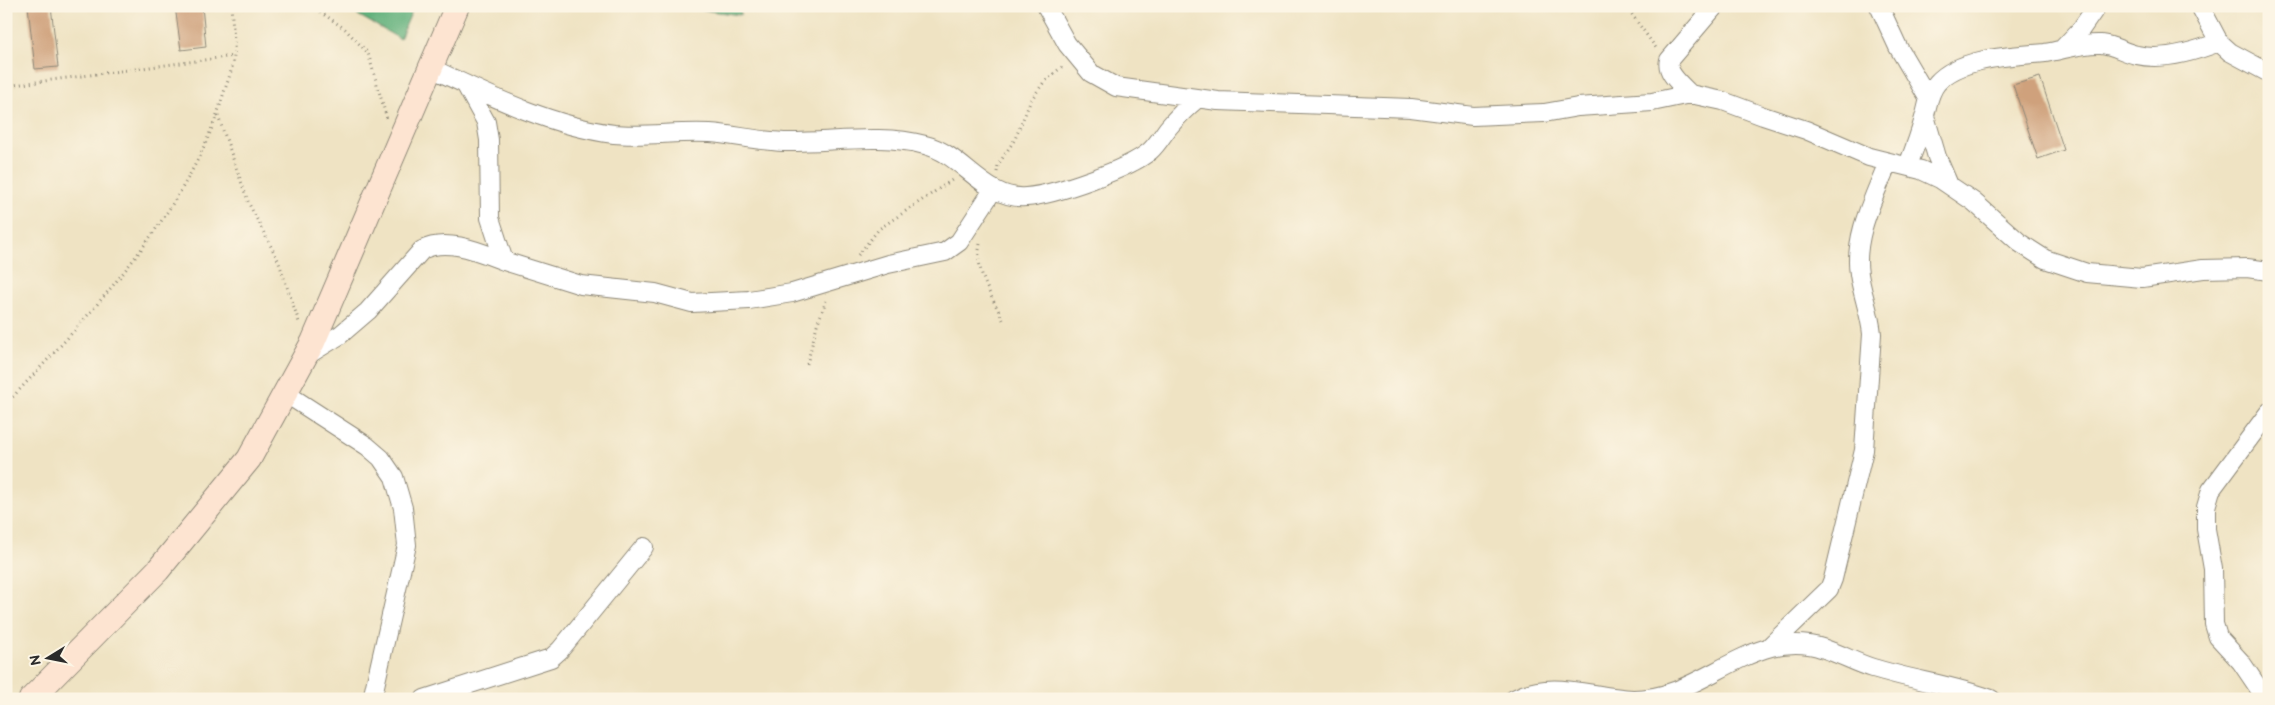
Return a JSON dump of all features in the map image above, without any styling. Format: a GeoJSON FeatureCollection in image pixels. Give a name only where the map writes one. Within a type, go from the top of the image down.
{"type":"FeatureCollection","features":[{"type":"Feature","properties":{"kind":"street"},"geometry":{"type":"LineString","coordinates":[[31,699],[158,570],[250,459],[305,357],[457,6]]}},
{"type":"Feature","properties":{"kind":"street"},"geometry":{"type":"LineString","coordinates":[[1046,6],[1067,44],[1092,74],[1116,87],[1197,99],[1411,108],[1473,116],[1544,113],[1578,107],[1652,102],[1690,94],[1724,101],[1806,130],[1870,157],[1922,170],[1974,202],[2020,243],[2045,259],[2087,273],[2142,278],[2203,269],[2247,268],[2269,271]]}},
{"type":"Feature","properties":{"kind":"street"},"geometry":{"type":"LineString","coordinates":[[1690,94],[1671,73],[1668,65],[1669,60],[1715,6]]}},
{"type":"Feature","properties":{"kind":"street"},"geometry":{"type":"LineString","coordinates":[[1879,6],[1898,47],[1928,98]]}},
{"type":"Feature","properties":{"kind":"street"},"geometry":{"type":"LineString","coordinates":[[2064,47],[2081,29],[2097,6]]}},
{"type":"Feature","properties":{"kind":"street"},"geometry":{"type":"LineString","coordinates":[[2200,6],[2219,42],[2230,52],[2269,73]]}},
{"type":"Feature","properties":{"kind":"street"},"geometry":{"type":"LineString","coordinates":[[1908,165],[1925,116],[1928,98],[1937,83],[1954,72],[1976,62],[1998,57],[2046,52],[2064,47],[2101,44],[2137,55],[2159,56],[2204,48],[2219,42]]}},
{"type":"Feature","properties":{"kind":"street"},"geometry":{"type":"LineString","coordinates":[[431,68],[493,97],[567,124],[614,134],[701,133],[782,142],[845,142],[884,138],[925,145],[941,150],[993,190],[1024,198],[1046,194],[1128,165],[1150,151],[1181,113],[1197,99]]}},
{"type":"Feature","properties":{"kind":"street"},"geometry":{"type":"LineString","coordinates":[[465,84],[486,122],[489,140],[490,218],[504,261]]}},
{"type":"Feature","properties":{"kind":"street"},"geometry":{"type":"LineString","coordinates":[[1925,116],[1937,157],[1949,185]]}},
{"type":"Feature","properties":{"kind":"street"},"geometry":{"type":"LineString","coordinates":[[1769,647],[1828,589],[1864,450],[1872,334],[1871,322],[1858,274],[1858,251],[1866,220],[1888,162]]}},
{"type":"Feature","properties":{"kind":"street"},"geometry":{"type":"LineString","coordinates":[[305,357],[340,335],[368,311],[422,250],[432,245],[442,244],[465,249],[581,285],[654,294],[692,303],[758,299],[792,293],[888,264],[946,252],[959,242],[993,190]]}},
{"type":"Feature","properties":{"kind":"street"},"geometry":{"type":"LineString","coordinates":[[286,393],[367,446],[381,458],[394,477],[403,508],[407,545],[372,699]]}},
{"type":"Feature","properties":{"kind":"street"},"geometry":{"type":"LineString","coordinates":[[2266,699],[2241,662],[2218,637],[2214,624],[2212,569],[2206,529],[2206,507],[2211,490],[2269,412]]}},
{"type":"Feature","properties":{"kind":"street"},"geometry":{"type":"LineString","coordinates":[[424,699],[551,658],[560,650],[644,547]]}},
{"type":"Feature","properties":{"kind":"street"},"geometry":{"type":"LineString","coordinates":[[1514,699],[1539,690],[1557,688],[1633,699],[1660,695],[1686,687],[1769,647],[1789,643],[1810,645],[1873,668],[1929,681],[1991,699]]}},
{"type":"Feature","properties":{"kind":"path"},"geometry":{"type":"LineString","coordinates":[[6,404],[91,313],[160,224],[192,171],[218,116],[234,56],[231,6]]}},
{"type":"Feature","properties":{"kind":"path"},"geometry":{"type":"LineString","coordinates":[[312,6],[345,29],[368,53],[396,150]]}},
{"type":"Feature","properties":{"kind":"path"},"geometry":{"type":"LineString","coordinates":[[1626,6],[1668,65]]}},
{"type":"Feature","properties":{"kind":"path"},"geometry":{"type":"LineString","coordinates":[[6,86],[234,56]]}},
{"type":"Feature","properties":{"kind":"path"},"geometry":{"type":"LineString","coordinates":[[218,116],[249,204],[278,260],[300,322],[305,357]]}},
{"type":"Feature","properties":{"kind":"green space"},"geometry":{"type":"Polygon","coordinates":[[[342,6],[414,6],[400,39],[342,6]]]}},
{"type":"Feature","properties":{"kind":"green space"},"geometry":{"type":"Polygon","coordinates":[[[675,6],[742,6],[740,15],[675,6]]]}},
{"type":"Feature","properties":{"kind":"building"},"geometry":{"type":"Polygon","coordinates":[[[28,6],[51,6],[58,67],[35,69],[28,6]]]}},
{"type":"Feature","properties":{"kind":"building"},"geometry":{"type":"Polygon","coordinates":[[[175,6],[202,6],[206,47],[181,50],[175,6]]]}},
{"type":"Feature","properties":{"kind":"building"},"geometry":{"type":"Polygon","coordinates":[[[2040,77],[2064,150],[2038,159],[2013,85],[2040,77]]]}}]}
